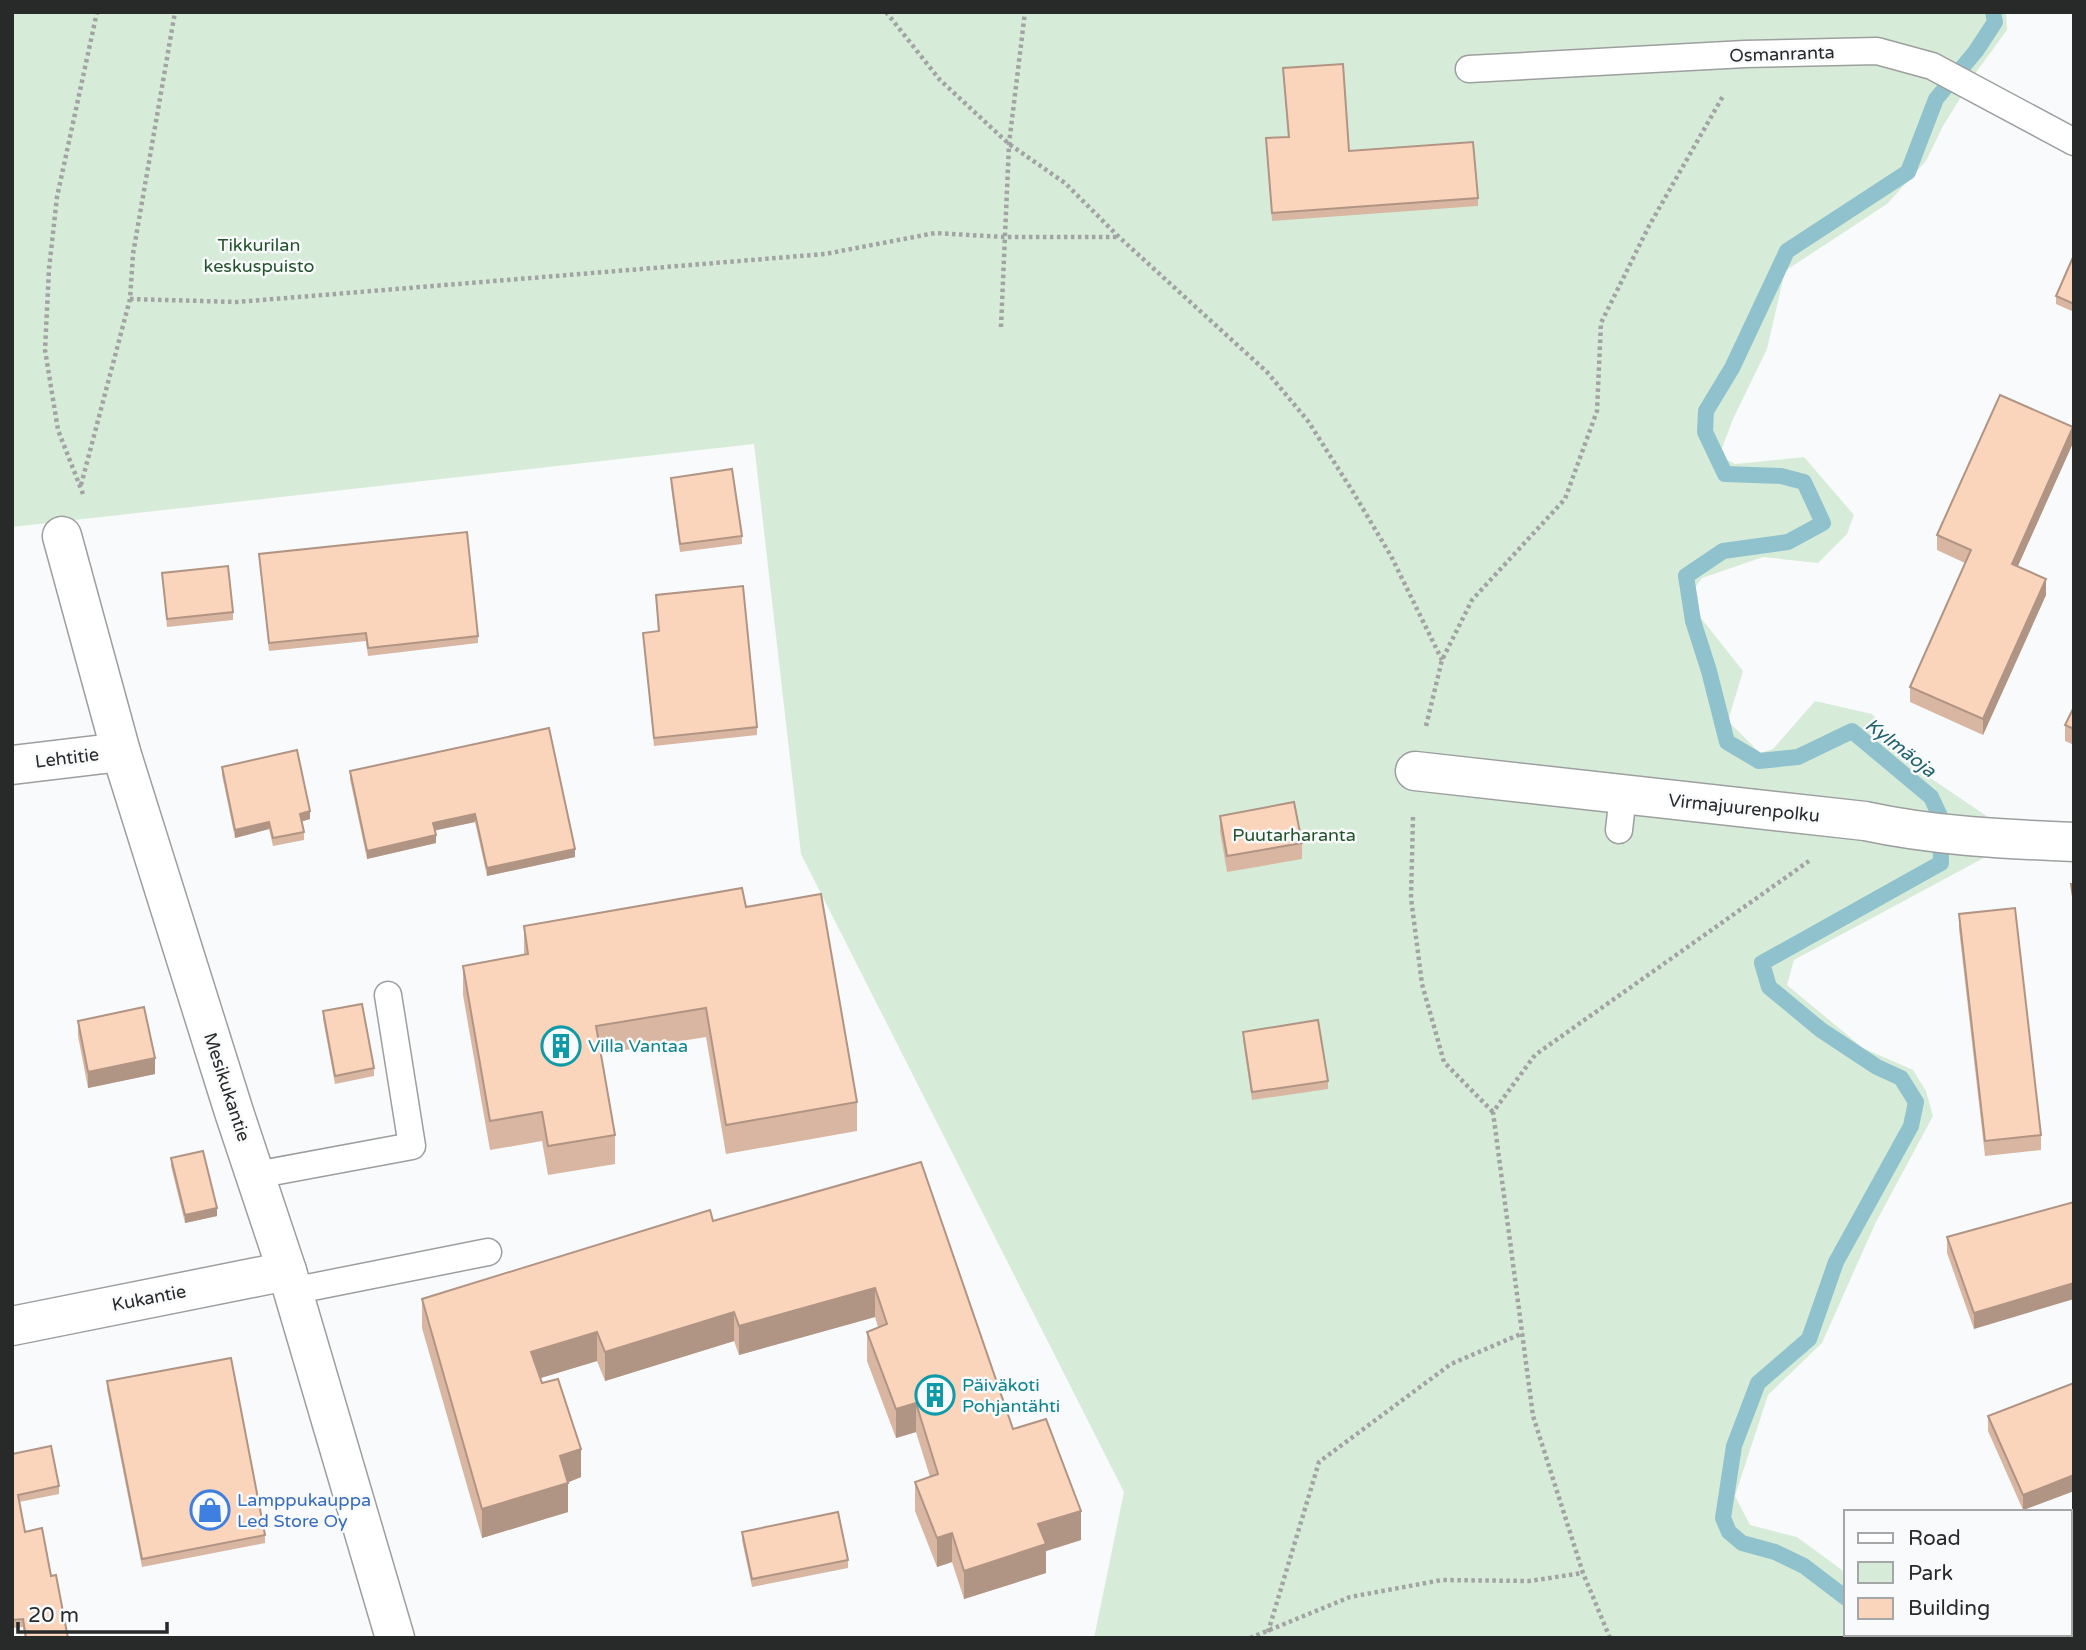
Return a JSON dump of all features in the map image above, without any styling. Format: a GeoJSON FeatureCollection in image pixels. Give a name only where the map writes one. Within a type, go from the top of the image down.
{"type":"FeatureCollection","features":[{"type":"Feature","properties":{"kind":"street","name":"Mesikukantie"},"geometry":{"type":"LineString","coordinates":[[62,536],[121,752],[289,1281],[395,1638]]}},
{"type":"Feature","properties":{"kind":"street","name":"Lehtitie"},"geometry":{"type":"LineString","coordinates":[[12,765],[121,752]]}},
{"type":"Feature","properties":{"kind":"street","name":"Virmajuurenpolku"},"geometry":{"type":"LineString","coordinates":[[1415,771],[1621,812],[1865,821],[1906,830],[1978,838],[2074,842]]}},
{"type":"Feature","properties":{"kind":"street","name":"Kukantie"},"geometry":{"type":"LineString","coordinates":[[12,1326],[289,1281]]}},
{"type":"Feature","properties":{"kind":"lane","name":"Osmanranta"},"geometry":{"type":"LineString","coordinates":[[1469,69],[1745,54],[1877,51],[1931,66],[2074,142]]}},
{"type":"Feature","properties":{"kind":"lane"},"geometry":{"type":"LineString","coordinates":[[256,1175],[412,1146],[388,995]]}},
{"type":"Feature","properties":{"kind":"lane"},"geometry":{"type":"LineString","coordinates":[[289,1281],[488,1251]]}},
{"type":"Feature","properties":{"kind":"path"},"geometry":{"type":"LineString","coordinates":[[84,497],[58,430],[45,350],[49,269],[57,197],[97,12]]}},
{"type":"Feature","properties":{"kind":"path"},"geometry":{"type":"LineString","coordinates":[[80,486],[130,299],[132,254],[175,12]]}},
{"type":"Feature","properties":{"kind":"path"},"geometry":{"type":"LineString","coordinates":[[886,12],[940,80],[1009,144],[1065,183],[1119,237],[1267,372],[1308,421],[1391,556],[1442,660]]}},
{"type":"Feature","properties":{"kind":"path"},"geometry":{"type":"LineString","coordinates":[[1001,327],[1009,144],[1025,12]]}},
{"type":"Feature","properties":{"kind":"path"},"geometry":{"type":"LineString","coordinates":[[1610,1638],[1583,1573],[1533,1416],[1493,1112],[1444,1062],[1422,984],[1412,898],[1415,771],[1442,660],[1472,600],[1565,499],[1597,411],[1601,323],[1649,226],[1745,54]]}},
{"type":"Feature","properties":{"kind":"path"},"geometry":{"type":"LineString","coordinates":[[130,299],[237,302],[825,254],[935,233],[1004,237],[1119,237]]}},
{"type":"Feature","properties":{"kind":"path"},"geometry":{"type":"LineString","coordinates":[[1493,1112],[1535,1055],[1865,821]]}},
{"type":"Feature","properties":{"kind":"path"},"geometry":{"type":"LineString","coordinates":[[1268,1632],[1320,1462],[1451,1364],[1523,1333]]}},
{"type":"Feature","properties":{"kind":"path"},"geometry":{"type":"LineString","coordinates":[[1250,1638],[1350,1597],[1442,1580],[1529,1581],[1583,1573]]}},
{"type":"Feature","properties":{"kind":"green space","name":"Puutarharanta"},"geometry":{"type":"Polygon","coordinates":[[[12,12],[2006,12],[2007,30],[1977,71],[1943,126],[1926,161],[1887,204],[1785,271],[1767,349],[1733,419],[1721,451],[1724,458],[1735,464],[1804,457],[1854,515],[1847,534],[1818,563],[1763,557],[1702,578],[1694,589],[1701,618],[1743,671],[1728,721],[1760,753],[1773,749],[1815,701],[1872,714],[1926,775],[1991,819],[1993,853],[1794,960],[1787,985],[1863,1048],[1913,1070],[1926,1091],[1933,1116],[1875,1224],[1822,1343],[1768,1395],[1735,1496],[1750,1525],[1797,1537],[1844,1572],[1844,1636],[2072,1636],[2072,1606],[2074,1638],[1094,1638],[1124,1492],[801,854],[754,444],[12,527],[12,12]]]}},
{"type":"Feature","properties":{"kind":"building"},"geometry":{"type":"Polygon","coordinates":[[[1343,64],[1349,151],[1473,142],[1478,198],[1272,213],[1266,138],[1289,137],[1283,68],[1343,64]]]}},
{"type":"Feature","properties":{"kind":"building"},"geometry":{"type":"Polygon","coordinates":[[[2074,255],[2074,304],[2056,296],[2074,255]]]}},
{"type":"Feature","properties":{"kind":"building"},"geometry":{"type":"Polygon","coordinates":[[[2000,395],[2073,427],[2012,564],[2046,579],[1983,719],[1910,687],[1971,550],[1937,535],[2000,395]]]}},
{"type":"Feature","properties":{"kind":"building"},"geometry":{"type":"Polygon","coordinates":[[[732,469],[742,536],[680,544],[671,478],[732,469]]]}},
{"type":"Feature","properties":{"kind":"building"},"geometry":{"type":"Polygon","coordinates":[[[467,532],[478,636],[368,648],[366,633],[269,643],[259,554],[467,532]]]}},
{"type":"Feature","properties":{"kind":"building"},"geometry":{"type":"Polygon","coordinates":[[[228,566],[233,612],[167,619],[162,573],[228,566]]]}},
{"type":"Feature","properties":{"kind":"building"},"geometry":{"type":"Polygon","coordinates":[[[743,586],[757,727],[654,738],[643,633],[659,631],[656,595],[743,586]]]}},
{"type":"Feature","properties":{"kind":"building"},"geometry":{"type":"Polygon","coordinates":[[[2074,707],[2074,729],[2065,725],[2074,707]]]}},
{"type":"Feature","properties":{"kind":"building"},"geometry":{"type":"Polygon","coordinates":[[[549,728],[575,849],[487,868],[475,814],[433,823],[436,835],[367,851],[350,771],[549,728]]]}},
{"type":"Feature","properties":{"kind":"building"},"geometry":{"type":"Polygon","coordinates":[[[297,750],[310,811],[300,814],[304,832],[273,838],[269,822],[235,830],[222,767],[297,750]]]}},
{"type":"Feature","properties":{"kind":"building"},"geometry":{"type":"Polygon","coordinates":[[[1294,802],[1302,843],[1227,856],[1220,816],[1294,802]]]}},
{"type":"Feature","properties":{"kind":"building","name":"Villa Vantaa"},"geometry":{"type":"Polygon","coordinates":[[[742,888],[746,907],[821,894],[857,1102],[726,1125],[706,1008],[596,1026],[615,1135],[548,1146],[542,1112],[490,1121],[463,966],[528,954],[524,926],[742,888]]]}},
{"type":"Feature","properties":{"kind":"building"},"geometry":{"type":"Polygon","coordinates":[[[2015,908],[2041,1135],[1985,1141],[1959,914],[2015,908]]]}},
{"type":"Feature","properties":{"kind":"building"},"geometry":{"type":"Polygon","coordinates":[[[362,1004],[374,1068],[335,1076],[323,1011],[362,1004]]]}},
{"type":"Feature","properties":{"kind":"building"},"geometry":{"type":"Polygon","coordinates":[[[144,1007],[155,1058],[88,1072],[78,1021],[144,1007]]]}},
{"type":"Feature","properties":{"kind":"building"},"geometry":{"type":"Polygon","coordinates":[[[1318,1020],[1328,1081],[1252,1092],[1243,1032],[1318,1020]]]}},
{"type":"Feature","properties":{"kind":"building"},"geometry":{"type":"Polygon","coordinates":[[[203,1151],[217,1208],[185,1215],[171,1158],[203,1151]]]}},
{"type":"Feature","properties":{"kind":"building","name":"Päiväkoti Pohjantähti"},"geometry":{"type":"Polygon","coordinates":[[[921,1162],[1013,1429],[1046,1419],[1081,1511],[1038,1524],[1046,1544],[964,1571],[952,1533],[937,1538],[915,1482],[938,1474],[916,1403],[896,1409],[867,1332],[887,1324],[875,1288],[739,1326],[734,1312],[605,1352],[597,1332],[531,1352],[542,1383],[558,1379],[581,1449],[560,1456],[568,1483],[482,1509],[422,1299],[710,1210],[713,1221],[921,1162]]]}},
{"type":"Feature","properties":{"kind":"building"},"geometry":{"type":"Polygon","coordinates":[[[2074,1202],[2074,1283],[1974,1313],[1947,1237],[2074,1202]]]}},
{"type":"Feature","properties":{"kind":"building"},"geometry":{"type":"Polygon","coordinates":[[[231,1358],[265,1535],[142,1559],[107,1381],[231,1358]]]}},
{"type":"Feature","properties":{"kind":"building"},"geometry":{"type":"Polygon","coordinates":[[[2074,1383],[2074,1475],[2023,1495],[1988,1416],[2074,1383]]]}},
{"type":"Feature","properties":{"kind":"building"},"geometry":{"type":"Polygon","coordinates":[[[51,1446],[59,1486],[18,1495],[25,1532],[42,1528],[51,1576],[56,1575],[68,1638],[26,1638],[23,1619],[12,1620],[12,1454],[51,1446]]]}},
{"type":"Feature","properties":{"kind":"building"},"geometry":{"type":"Polygon","coordinates":[[[838,1512],[848,1560],[752,1579],[742,1532],[838,1512]]]}},
{"type":"Feature","properties":{"kind":"waterway","name":"Kylmäoja"},"geometry":{"type":"LineString","coordinates":[[1844,1596],[1804,1566],[1775,1552],[1742,1543],[1729,1532],[1723,1518],[1734,1446],[1758,1383],[1809,1339],[1836,1262],[1911,1126],[1916,1102],[1901,1078],[1877,1067],[1821,1030],[1769,987],[1762,963],[1941,863],[1940,816],[1931,797],[1852,731],[1798,757],[1759,761],[1727,742],[1693,621],[1686,576],[1723,551],[1788,542],[1823,523],[1804,482],[1781,476],[1725,474],[1705,432],[1706,411],[1732,368],[1787,251],[1908,172],[1936,99],[1976,51],[1995,22],[1993,12]]}},
{"type":"Feature","properties":{"kind":"waterway","name":"Kylmäoja"},"geometry":{"type":"LineString","coordinates":[[2072,1630],[2074,1634]]}},
{"type":"Feature","properties":{"kind":"place","name":"Villa Vantaa"},"geometry":{"type":"Point","coordinates":[561,1046]}},
{"type":"Feature","properties":{"kind":"place","name":"Päiväkoti Pohjantähti"},"geometry":{"type":"Point","coordinates":[935,1395]}},
{"type":"Feature","properties":{"kind":"place","name":"Lamppukauppa Led Store Oy"},"geometry":{"type":"Point","coordinates":[210,1510]}},
{"type":"Feature","properties":{"kind":"park label","name":"Tikkurilan keskuspuisto"},"geometry":{"type":"Point","coordinates":[259,255]}}]}
